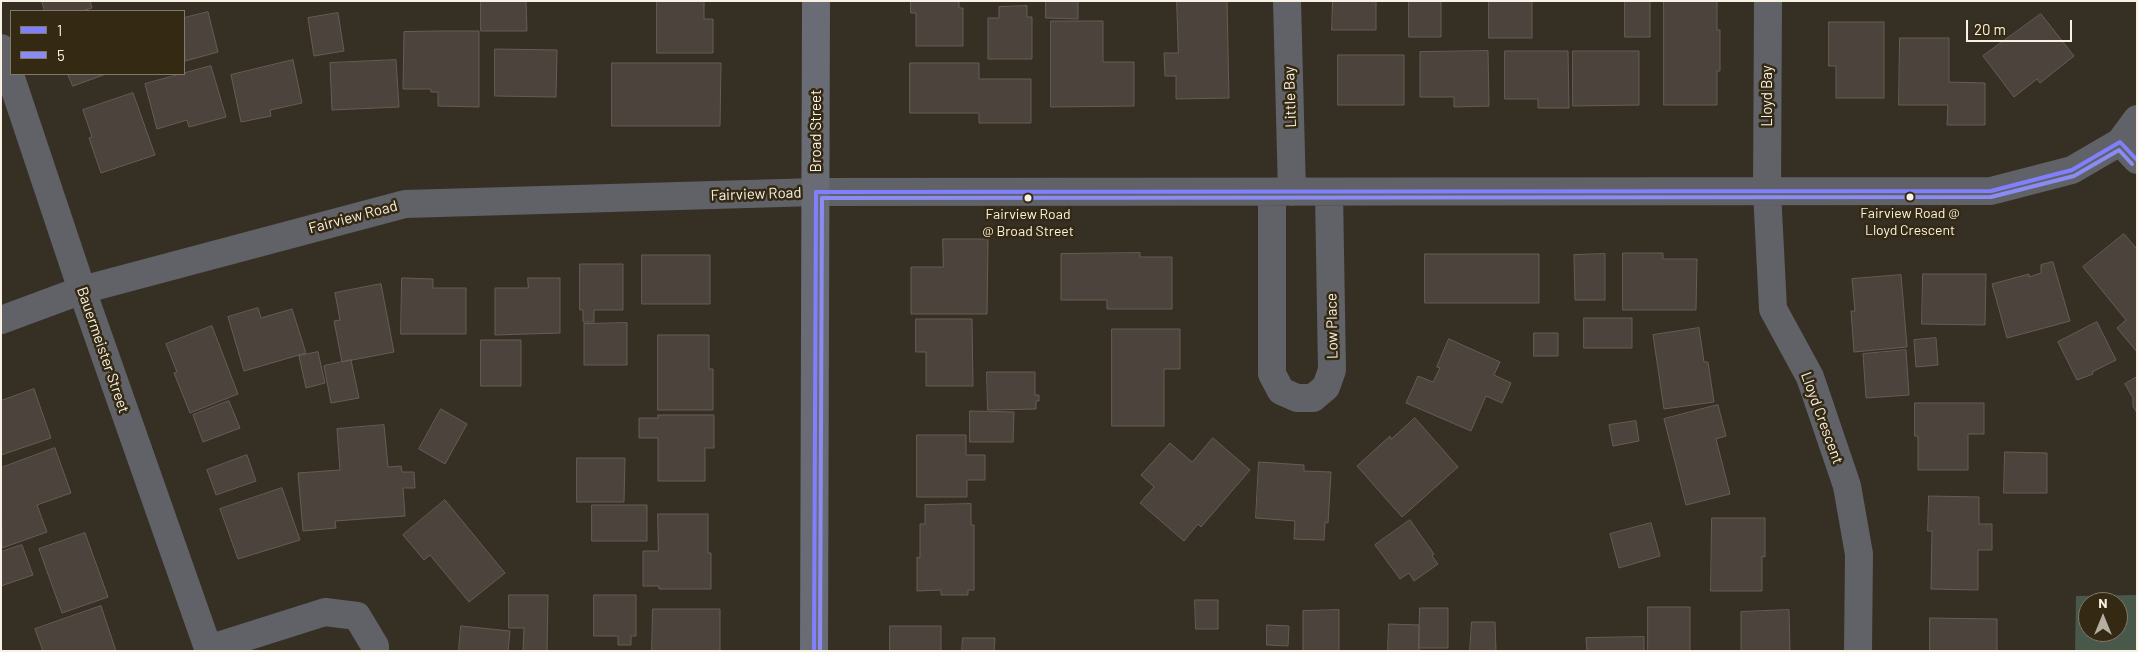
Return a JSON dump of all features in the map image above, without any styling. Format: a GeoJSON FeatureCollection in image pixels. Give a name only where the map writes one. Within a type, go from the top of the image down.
{"type":"FeatureCollection","features":[{"type":"Feature","properties":{"kind":"street","name":"Broad Street"},"geometry":{"type":"LineString","coordinates":[[814,651],[816,1]]}},
{"type":"Feature","properties":{"kind":"street","name":"Little Bay"},"geometry":{"type":"LineString","coordinates":[[1282,192],[1287,1]]}},
{"type":"Feature","properties":{"kind":"street","name":"Lloyd Bay"},"geometry":{"type":"LineString","coordinates":[[1767,191],[1768,1]]}},
{"type":"Feature","properties":{"kind":"street","name":"Bauermeister Street"},"geometry":{"type":"LineString","coordinates":[[1,48],[10,75]]}},
{"type":"Feature","properties":{"kind":"street","name":"Bauermeister Street"},"geometry":{"type":"LineString","coordinates":[[10,75],[82,290],[209,650]]}},
{"type":"Feature","properties":{"kind":"street","name":"Fairview Road"},"geometry":{"type":"LineString","coordinates":[[1,320],[82,290],[405,204],[816,192],[1991,191],[2072,170],[2129,151],[2137,119]]}},
{"type":"Feature","properties":{"kind":"street","name":"Lloyd Crescent"},"geometry":{"type":"LineString","coordinates":[[1767,191],[1773,308],[1810,377],[1846,486],[1859,554],[1858,651]]}},
{"type":"Feature","properties":{"kind":"street","name":"Low Place"},"geometry":{"type":"LineString","coordinates":[[1282,192],[1272,374],[1281,391],[1297,398],[1313,398],[1326,387],[1332,370],[1329,192]]}},
{"type":"Feature","properties":{"kind":"street"},"geometry":{"type":"LineString","coordinates":[[209,650],[325,612],[356,616],[375,646],[375,651]]}},
{"type":"Feature","properties":{"kind":"green space"},"geometry":{"type":"Polygon","coordinates":[[[2128,595],[2137,595],[2137,651],[2075,651],[2076,596],[2078,596],[2078,642],[2128,642],[2128,595]]]}},
{"type":"Feature","properties":{"kind":"building"},"geometry":{"type":"Polygon","coordinates":[[[42,1],[90,1],[92,8],[85,10],[45,10],[42,1]]]}},
{"type":"Feature","properties":{"kind":"building"},"geometry":{"type":"Polygon","coordinates":[[[481,1],[526,1],[527,31],[481,31],[481,1]]]}},
{"type":"Feature","properties":{"kind":"building"},"geometry":{"type":"Polygon","coordinates":[[[657,1],[704,1],[704,19],[713,19],[713,53],[657,53],[657,1]]]}},
{"type":"Feature","properties":{"kind":"building"},"geometry":{"type":"Polygon","coordinates":[[[911,1],[959,1],[959,8],[963,8],[963,46],[916,46],[916,13],[911,13],[911,1]]]}},
{"type":"Feature","properties":{"kind":"building"},"geometry":{"type":"Polygon","coordinates":[[[1046,1],[1078,1],[1078,19],[1046,18],[1046,1]]]}},
{"type":"Feature","properties":{"kind":"building"},"geometry":{"type":"Polygon","coordinates":[[[1177,1],[1227,1],[1229,98],[1176,99],[1176,76],[1165,76],[1164,53],[1178,53],[1177,1]]]}},
{"type":"Feature","properties":{"kind":"building"},"geometry":{"type":"Polygon","coordinates":[[[1333,1],[1376,1],[1376,30],[1332,30],[1333,1]]]}},
{"type":"Feature","properties":{"kind":"building"},"geometry":{"type":"Polygon","coordinates":[[[1409,1],[1441,1],[1441,37],[1409,37],[1409,1]]]}},
{"type":"Feature","properties":{"kind":"building"},"geometry":{"type":"Polygon","coordinates":[[[1489,1],[1532,1],[1532,38],[1489,38],[1489,1]]]}},
{"type":"Feature","properties":{"kind":"building"},"geometry":{"type":"Polygon","coordinates":[[[1625,1],[1650,1],[1650,37],[1625,37],[1625,1]]]}},
{"type":"Feature","properties":{"kind":"building"},"geometry":{"type":"Polygon","coordinates":[[[1664,1],[1717,1],[1717,30],[1720,30],[1720,71],[1717,71],[1717,105],[1664,105],[1664,1]]]}},
{"type":"Feature","properties":{"kind":"building"},"geometry":{"type":"Polygon","coordinates":[[[1027,6],[1027,17],[1032,17],[1032,59],[988,59],[988,18],[999,18],[999,7],[1027,6]]]}},
{"type":"Feature","properties":{"kind":"building"},"geometry":{"type":"Polygon","coordinates":[[[208,12],[218,52],[185,61],[185,18],[208,12]]]}},
{"type":"Feature","properties":{"kind":"building"},"geometry":{"type":"Polygon","coordinates":[[[338,13],[344,51],[314,56],[308,18],[338,13]]]}},
{"type":"Feature","properties":{"kind":"building"},"geometry":{"type":"Polygon","coordinates":[[[2041,14],[2074,56],[2040,83],[2037,79],[2014,97],[1983,56],[2041,14]]]}},
{"type":"Feature","properties":{"kind":"building"},"geometry":{"type":"Polygon","coordinates":[[[1051,21],[1103,21],[1103,62],[1134,62],[1134,106],[1051,107],[1051,21]]]}},
{"type":"Feature","properties":{"kind":"building"},"geometry":{"type":"Polygon","coordinates":[[[1829,22],[1884,22],[1884,98],[1836,98],[1836,66],[1829,66],[1829,22]]]}},
{"type":"Feature","properties":{"kind":"building"},"geometry":{"type":"Polygon","coordinates":[[[479,31],[479,107],[438,106],[438,92],[431,92],[431,89],[403,89],[404,32],[479,31]]]}},
{"type":"Feature","properties":{"kind":"building"},"geometry":{"type":"Polygon","coordinates":[[[1900,38],[1949,38],[1949,82],[1985,83],[1985,125],[1947,125],[1948,105],[1899,105],[1900,38]]]}},
{"type":"Feature","properties":{"kind":"building"},"geometry":{"type":"Polygon","coordinates":[[[495,49],[557,50],[556,97],[495,96],[495,49]]]}},
{"type":"Feature","properties":{"kind":"building"},"geometry":{"type":"Polygon","coordinates":[[[1488,51],[1489,106],[1454,107],[1454,97],[1420,97],[1420,52],[1488,51]]]}},
{"type":"Feature","properties":{"kind":"building"},"geometry":{"type":"Polygon","coordinates":[[[1505,51],[1568,51],[1569,108],[1538,108],[1538,99],[1505,99],[1505,51]]]}},
{"type":"Feature","properties":{"kind":"building"},"geometry":{"type":"Polygon","coordinates":[[[1573,51],[1639,51],[1639,105],[1573,106],[1573,51]]]}},
{"type":"Feature","properties":{"kind":"building"},"geometry":{"type":"Polygon","coordinates":[[[1338,55],[1404,55],[1404,105],[1338,105],[1338,55]]]}},
{"type":"Feature","properties":{"kind":"building"},"geometry":{"type":"Polygon","coordinates":[[[293,60],[302,103],[270,110],[271,116],[241,122],[231,75],[293,60]]]}},
{"type":"Feature","properties":{"kind":"building"},"geometry":{"type":"Polygon","coordinates":[[[396,60],[399,107],[332,110],[330,63],[396,60]]]}},
{"type":"Feature","properties":{"kind":"building"},"geometry":{"type":"Polygon","coordinates":[[[612,63],[721,63],[720,126],[612,126],[612,63]]]}},
{"type":"Feature","properties":{"kind":"building"},"geometry":{"type":"Polygon","coordinates":[[[910,63],[979,63],[979,79],[1031,79],[1031,123],[979,123],[979,113],[910,113],[910,63]]]}},
{"type":"Feature","properties":{"kind":"building"},"geometry":{"type":"Polygon","coordinates":[[[211,66],[226,117],[189,127],[187,120],[157,129],[145,84],[178,75],[185,75],[185,73],[211,66]]]}},
{"type":"Feature","properties":{"kind":"building"},"geometry":{"type":"Polygon","coordinates":[[[68,75],[103,75],[73,86],[68,75]]]}},
{"type":"Feature","properties":{"kind":"building"},"geometry":{"type":"Polygon","coordinates":[[[133,93],[155,155],[101,173],[89,138],[92,137],[83,110],[133,93]]]}},
{"type":"Feature","properties":{"kind":"building"},"geometry":{"type":"Polygon","coordinates":[[[2124,234],[2137,249],[2137,352],[2117,328],[2126,320],[2083,267],[2124,234]]]}},
{"type":"Feature","properties":{"kind":"building"},"geometry":{"type":"Polygon","coordinates":[[[943,239],[988,239],[987,314],[911,314],[911,267],[943,267],[943,239]]]}},
{"type":"Feature","properties":{"kind":"building"},"geometry":{"type":"Polygon","coordinates":[[[1140,253],[1140,257],[1172,257],[1172,309],[1107,309],[1107,300],[1061,300],[1061,254],[1140,253]]]}},
{"type":"Feature","properties":{"kind":"building"},"geometry":{"type":"Polygon","coordinates":[[[1623,253],[1663,253],[1663,259],[1697,259],[1696,310],[1623,310],[1623,253]]]}},
{"type":"Feature","properties":{"kind":"building"},"geometry":{"type":"Polygon","coordinates":[[[1425,254],[1539,254],[1539,303],[1425,303],[1425,254]]]}},
{"type":"Feature","properties":{"kind":"building"},"geometry":{"type":"Polygon","coordinates":[[[1605,254],[1605,300],[1575,300],[1574,255],[1605,254]]]}},
{"type":"Feature","properties":{"kind":"building"},"geometry":{"type":"Polygon","coordinates":[[[642,255],[710,255],[710,304],[642,304],[642,255]]]}},
{"type":"Feature","properties":{"kind":"building"},"geometry":{"type":"Polygon","coordinates":[[[2053,262],[2070,321],[2007,338],[1992,284],[2029,274],[2029,277],[2041,273],[2041,265],[2053,262]]]}},
{"type":"Feature","properties":{"kind":"building"},"geometry":{"type":"Polygon","coordinates":[[[580,264],[623,264],[623,310],[594,310],[594,322],[583,322],[583,310],[580,310],[580,264]]]}},
{"type":"Feature","properties":{"kind":"building"},"geometry":{"type":"Polygon","coordinates":[[[1923,274],[1986,274],[1985,325],[1922,324],[1923,274]]]}},
{"type":"Feature","properties":{"kind":"building"},"geometry":{"type":"Polygon","coordinates":[[[1901,275],[1907,347],[1854,352],[1851,311],[1855,311],[1852,279],[1901,275]]]}},
{"type":"Feature","properties":{"kind":"building"},"geometry":{"type":"Polygon","coordinates":[[[402,278],[433,279],[433,288],[466,288],[466,334],[401,334],[402,278]]]}},
{"type":"Feature","properties":{"kind":"building"},"geometry":{"type":"Polygon","coordinates":[[[528,278],[560,278],[560,333],[495,335],[495,288],[528,288],[528,278]]]}},
{"type":"Feature","properties":{"kind":"building"},"geometry":{"type":"Polygon","coordinates":[[[381,284],[394,352],[342,362],[334,321],[340,320],[335,293],[381,284]]]}},
{"type":"Feature","properties":{"kind":"building"},"geometry":{"type":"Polygon","coordinates":[[[258,308],[261,318],[292,309],[306,353],[244,371],[228,317],[258,308]]]}},
{"type":"Feature","properties":{"kind":"building"},"geometry":{"type":"Polygon","coordinates":[[[1584,318],[1632,318],[1632,348],[1584,348],[1584,318]]]}},
{"type":"Feature","properties":{"kind":"building"},"geometry":{"type":"Polygon","coordinates":[[[916,319],[972,319],[973,386],[926,386],[926,352],[916,352],[916,319]]]}},
{"type":"Feature","properties":{"kind":"building"},"geometry":{"type":"Polygon","coordinates":[[[2097,322],[2116,360],[2092,372],[2093,374],[2077,380],[2058,342],[2097,322]]]}},
{"type":"Feature","properties":{"kind":"building"},"geometry":{"type":"Polygon","coordinates":[[[627,323],[627,365],[584,365],[584,324],[627,323]]]}},
{"type":"Feature","properties":{"kind":"building"},"geometry":{"type":"Polygon","coordinates":[[[212,326],[238,394],[190,413],[174,373],[177,372],[166,344],[212,326]]]}},
{"type":"Feature","properties":{"kind":"building"},"geometry":{"type":"Polygon","coordinates":[[[1699,328],[1704,362],[1708,362],[1714,402],[1664,409],[1653,335],[1699,328]]]}},
{"type":"Feature","properties":{"kind":"building"},"geometry":{"type":"Polygon","coordinates":[[[1112,329],[1180,329],[1180,369],[1164,369],[1164,426],[1112,426],[1112,329]]]}},
{"type":"Feature","properties":{"kind":"building"},"geometry":{"type":"Polygon","coordinates":[[[1534,333],[1558,333],[1558,356],[1534,356],[1534,333]]]}},
{"type":"Feature","properties":{"kind":"building"},"geometry":{"type":"Polygon","coordinates":[[[658,335],[709,335],[709,369],[713,369],[713,410],[658,410],[658,335]]]}},
{"type":"Feature","properties":{"kind":"building"},"geometry":{"type":"Polygon","coordinates":[[[1936,338],[1938,365],[1916,367],[1914,340],[1936,338]]]}},
{"type":"Feature","properties":{"kind":"building"},"geometry":{"type":"Polygon","coordinates":[[[1449,339],[1500,362],[1494,375],[1511,383],[1502,403],[1486,396],[1471,431],[1406,403],[1418,376],[1433,382],[1440,368],[1437,367],[1449,339]]]}},
{"type":"Feature","properties":{"kind":"building"},"geometry":{"type":"Polygon","coordinates":[[[481,340],[521,340],[521,386],[481,386],[481,340]]]}},
{"type":"Feature","properties":{"kind":"building"},"geometry":{"type":"Polygon","coordinates":[[[1906,350],[1909,395],[1866,398],[1863,354],[1906,350]]]}},
{"type":"Feature","properties":{"kind":"building"},"geometry":{"type":"Polygon","coordinates":[[[318,352],[325,383],[306,388],[299,356],[318,352]]]}},
{"type":"Feature","properties":{"kind":"building"},"geometry":{"type":"Polygon","coordinates":[[[351,360],[359,398],[331,403],[324,366],[351,360]]]}},
{"type":"Feature","properties":{"kind":"building"},"geometry":{"type":"Polygon","coordinates":[[[987,372],[1035,372],[1035,395],[1039,395],[1039,401],[1036,401],[1036,409],[988,410],[987,372]]]}},
{"type":"Feature","properties":{"kind":"building"},"geometry":{"type":"Polygon","coordinates":[[[2137,377],[2137,413],[2133,406],[2133,398],[2125,384],[2137,377]]]}},
{"type":"Feature","properties":{"kind":"building"},"geometry":{"type":"Polygon","coordinates":[[[34,389],[51,438],[1,455],[1,401],[34,389]]]}},
{"type":"Feature","properties":{"kind":"building"},"geometry":{"type":"Polygon","coordinates":[[[229,401],[240,428],[203,442],[193,415],[229,401]]]}},
{"type":"Feature","properties":{"kind":"building"},"geometry":{"type":"Polygon","coordinates":[[[1915,403],[1984,403],[1984,434],[1968,434],[1968,470],[1918,470],[1918,436],[1915,436],[1915,403]]]}},
{"type":"Feature","properties":{"kind":"building"},"geometry":{"type":"Polygon","coordinates":[[[1718,405],[1726,436],[1716,439],[1730,494],[1686,505],[1664,419],[1718,405]]]}},
{"type":"Feature","properties":{"kind":"building"},"geometry":{"type":"Polygon","coordinates":[[[441,409],[467,424],[445,464],[419,449],[441,409]]]}},
{"type":"Feature","properties":{"kind":"building"},"geometry":{"type":"Polygon","coordinates":[[[970,411],[1014,412],[1013,442],[970,442],[970,411]]]}},
{"type":"Feature","properties":{"kind":"building"},"geometry":{"type":"Polygon","coordinates":[[[658,415],[714,415],[714,448],[705,448],[705,481],[658,481],[658,438],[639,438],[639,418],[658,418],[658,415]]]}},
{"type":"Feature","properties":{"kind":"building"},"geometry":{"type":"Polygon","coordinates":[[[1415,418],[1458,467],[1402,517],[1357,466],[1390,436],[1391,439],[1415,418]]]}},
{"type":"Feature","properties":{"kind":"building"},"geometry":{"type":"Polygon","coordinates":[[[1636,421],[1639,441],[1613,446],[1609,425],[1636,421]]]}},
{"type":"Feature","properties":{"kind":"building"},"geometry":{"type":"Polygon","coordinates":[[[384,425],[388,467],[401,466],[402,472],[414,472],[415,488],[403,488],[405,516],[335,521],[336,528],[303,531],[298,473],[340,470],[337,429],[384,425]]]}},
{"type":"Feature","properties":{"kind":"building"},"geometry":{"type":"Polygon","coordinates":[[[917,435],[966,435],[966,455],[985,455],[985,480],[967,480],[967,497],[917,497],[917,435]]]}},
{"type":"Feature","properties":{"kind":"building"},"geometry":{"type":"Polygon","coordinates":[[[1213,438],[1250,470],[1201,527],[1198,524],[1184,541],[1140,503],[1154,487],[1141,475],[1170,443],[1192,462],[1213,438]]]}},
{"type":"Feature","properties":{"kind":"building"},"geometry":{"type":"Polygon","coordinates":[[[55,448],[71,493],[37,505],[47,532],[2,548],[1,468],[55,448]]]}},
{"type":"Feature","properties":{"kind":"building"},"geometry":{"type":"Polygon","coordinates":[[[2005,452],[2047,453],[2047,493],[2004,493],[2005,452]]]}},
{"type":"Feature","properties":{"kind":"building"},"geometry":{"type":"Polygon","coordinates":[[[247,455],[256,481],[216,495],[207,470],[247,455]]]}},
{"type":"Feature","properties":{"kind":"building"},"geometry":{"type":"Polygon","coordinates":[[[577,458],[625,458],[624,502],[577,502],[577,458]]]}},
{"type":"Feature","properties":{"kind":"building"},"geometry":{"type":"Polygon","coordinates":[[[1259,462],[1304,465],[1304,471],[1331,472],[1328,523],[1325,522],[1324,540],[1294,539],[1295,521],[1256,518],[1259,462]]]}},
{"type":"Feature","properties":{"kind":"building"},"geometry":{"type":"Polygon","coordinates":[[[282,488],[300,540],[238,559],[220,509],[282,488]]]}},
{"type":"Feature","properties":{"kind":"building"},"geometry":{"type":"Polygon","coordinates":[[[1929,496],[1979,497],[1979,524],[1992,524],[1992,550],[1978,550],[1978,590],[1931,589],[1932,531],[1928,531],[1929,496]]]}},
{"type":"Feature","properties":{"kind":"building"},"geometry":{"type":"Polygon","coordinates":[[[445,500],[505,573],[469,602],[430,555],[424,560],[403,535],[445,500]]]}},
{"type":"Feature","properties":{"kind":"building"},"geometry":{"type":"Polygon","coordinates":[[[971,504],[971,525],[974,525],[974,590],[968,590],[968,595],[941,595],[941,590],[917,591],[917,557],[920,558],[920,524],[925,524],[925,505],[971,504]]]}},
{"type":"Feature","properties":{"kind":"building"},"geometry":{"type":"Polygon","coordinates":[[[592,505],[647,505],[647,541],[592,541],[592,505]]]}},
{"type":"Feature","properties":{"kind":"building"},"geometry":{"type":"Polygon","coordinates":[[[658,514],[708,514],[708,553],[711,553],[711,589],[659,589],[659,586],[643,586],[643,551],[658,551],[658,514]]]}},
{"type":"Feature","properties":{"kind":"building"},"geometry":{"type":"Polygon","coordinates":[[[1712,518],[1765,518],[1765,557],[1762,556],[1762,591],[1711,591],[1712,518]]]}},
{"type":"Feature","properties":{"kind":"building"},"geometry":{"type":"Polygon","coordinates":[[[1410,520],[1434,554],[1432,556],[1438,564],[1414,581],[1409,573],[1400,579],[1375,545],[1410,520]]]}},
{"type":"Feature","properties":{"kind":"building"},"geometry":{"type":"Polygon","coordinates":[[[1651,523],[1660,556],[1619,568],[1610,534],[1651,523]]]}},
{"type":"Feature","properties":{"kind":"building"},"geometry":{"type":"Polygon","coordinates":[[[85,533],[108,597],[62,613],[39,549],[85,533]]]}},
{"type":"Feature","properties":{"kind":"building"},"geometry":{"type":"Polygon","coordinates":[[[22,545],[33,575],[1,586],[1,552],[22,545]]]}},
{"type":"Feature","properties":{"kind":"building"},"geometry":{"type":"Polygon","coordinates":[[[509,595],[548,595],[547,651],[523,651],[524,628],[509,628],[509,595]]]}},
{"type":"Feature","properties":{"kind":"building"},"geometry":{"type":"Polygon","coordinates":[[[594,595],[636,595],[636,636],[631,636],[631,645],[618,645],[618,636],[594,636],[594,595]]]}},
{"type":"Feature","properties":{"kind":"building"},"geometry":{"type":"Polygon","coordinates":[[[1195,600],[1218,600],[1218,629],[1196,629],[1195,600]]]}},
{"type":"Feature","properties":{"kind":"building"},"geometry":{"type":"Polygon","coordinates":[[[101,606],[116,651],[43,651],[35,629],[101,606]]]}},
{"type":"Feature","properties":{"kind":"building"},"geometry":{"type":"Polygon","coordinates":[[[1648,607],[1690,607],[1690,651],[1648,651],[1648,607]]]}},
{"type":"Feature","properties":{"kind":"building"},"geometry":{"type":"Polygon","coordinates":[[[1420,608],[1448,608],[1448,648],[1419,648],[1420,608]]]}},
{"type":"Feature","properties":{"kind":"building"},"geometry":{"type":"Polygon","coordinates":[[[653,609],[720,609],[720,651],[652,651],[653,609]]]}},
{"type":"Feature","properties":{"kind":"building"},"geometry":{"type":"Polygon","coordinates":[[[1339,610],[1339,651],[1303,651],[1303,611],[1339,610]]]}},
{"type":"Feature","properties":{"kind":"building"},"geometry":{"type":"Polygon","coordinates":[[[1789,610],[1790,651],[1741,651],[1741,612],[1789,610]]]}},
{"type":"Feature","properties":{"kind":"building"},"geometry":{"type":"Polygon","coordinates":[[[1930,618],[1997,619],[1997,651],[1930,651],[1930,618]]]}},
{"type":"Feature","properties":{"kind":"building"},"geometry":{"type":"Polygon","coordinates":[[[1472,622],[1495,622],[1496,651],[1470,651],[1472,622]]]}},
{"type":"Feature","properties":{"kind":"building"},"geometry":{"type":"Polygon","coordinates":[[[1389,624],[1419,625],[1419,651],[1388,651],[1389,624]]]}},
{"type":"Feature","properties":{"kind":"building"},"geometry":{"type":"Polygon","coordinates":[[[1267,625],[1289,626],[1288,646],[1267,645],[1267,625]]]}},
{"type":"Feature","properties":{"kind":"building"},"geometry":{"type":"Polygon","coordinates":[[[461,626],[510,631],[508,651],[459,651],[461,626]]]}},
{"type":"Feature","properties":{"kind":"building"},"geometry":{"type":"Polygon","coordinates":[[[890,626],[941,626],[941,651],[890,651],[890,626]]]}},
{"type":"Feature","properties":{"kind":"building"},"geometry":{"type":"Polygon","coordinates":[[[1644,637],[1644,651],[1587,651],[1586,638],[1644,637]]]}},
{"type":"Feature","properties":{"kind":"building"},"geometry":{"type":"Polygon","coordinates":[[[963,638],[995,638],[994,651],[962,651],[963,638]]]}},
{"type":"Feature","properties":{"kind":"transit line","name":"1"},"geometry":{"type":"LineString","coordinates":[[814,651],[816,192],[1991,191],[2072,170],[2120,142],[2137,160]]}},
{"type":"Feature","properties":{"kind":"transit line","name":"5"},"geometry":{"type":"LineString","coordinates":[[820,651],[822,198],[1991,197],[2074,176],[2119,150],[2132,164]]}},
{"type":"Feature","properties":{"kind":"place","name":"Fairview Road @ Lloyd Crescent"},"geometry":{"type":"Point","coordinates":[1910,197]}},
{"type":"Feature","properties":{"kind":"place","name":"Fairview Road @ Broad Street"},"geometry":{"type":"Point","coordinates":[1028,198]}}]}
